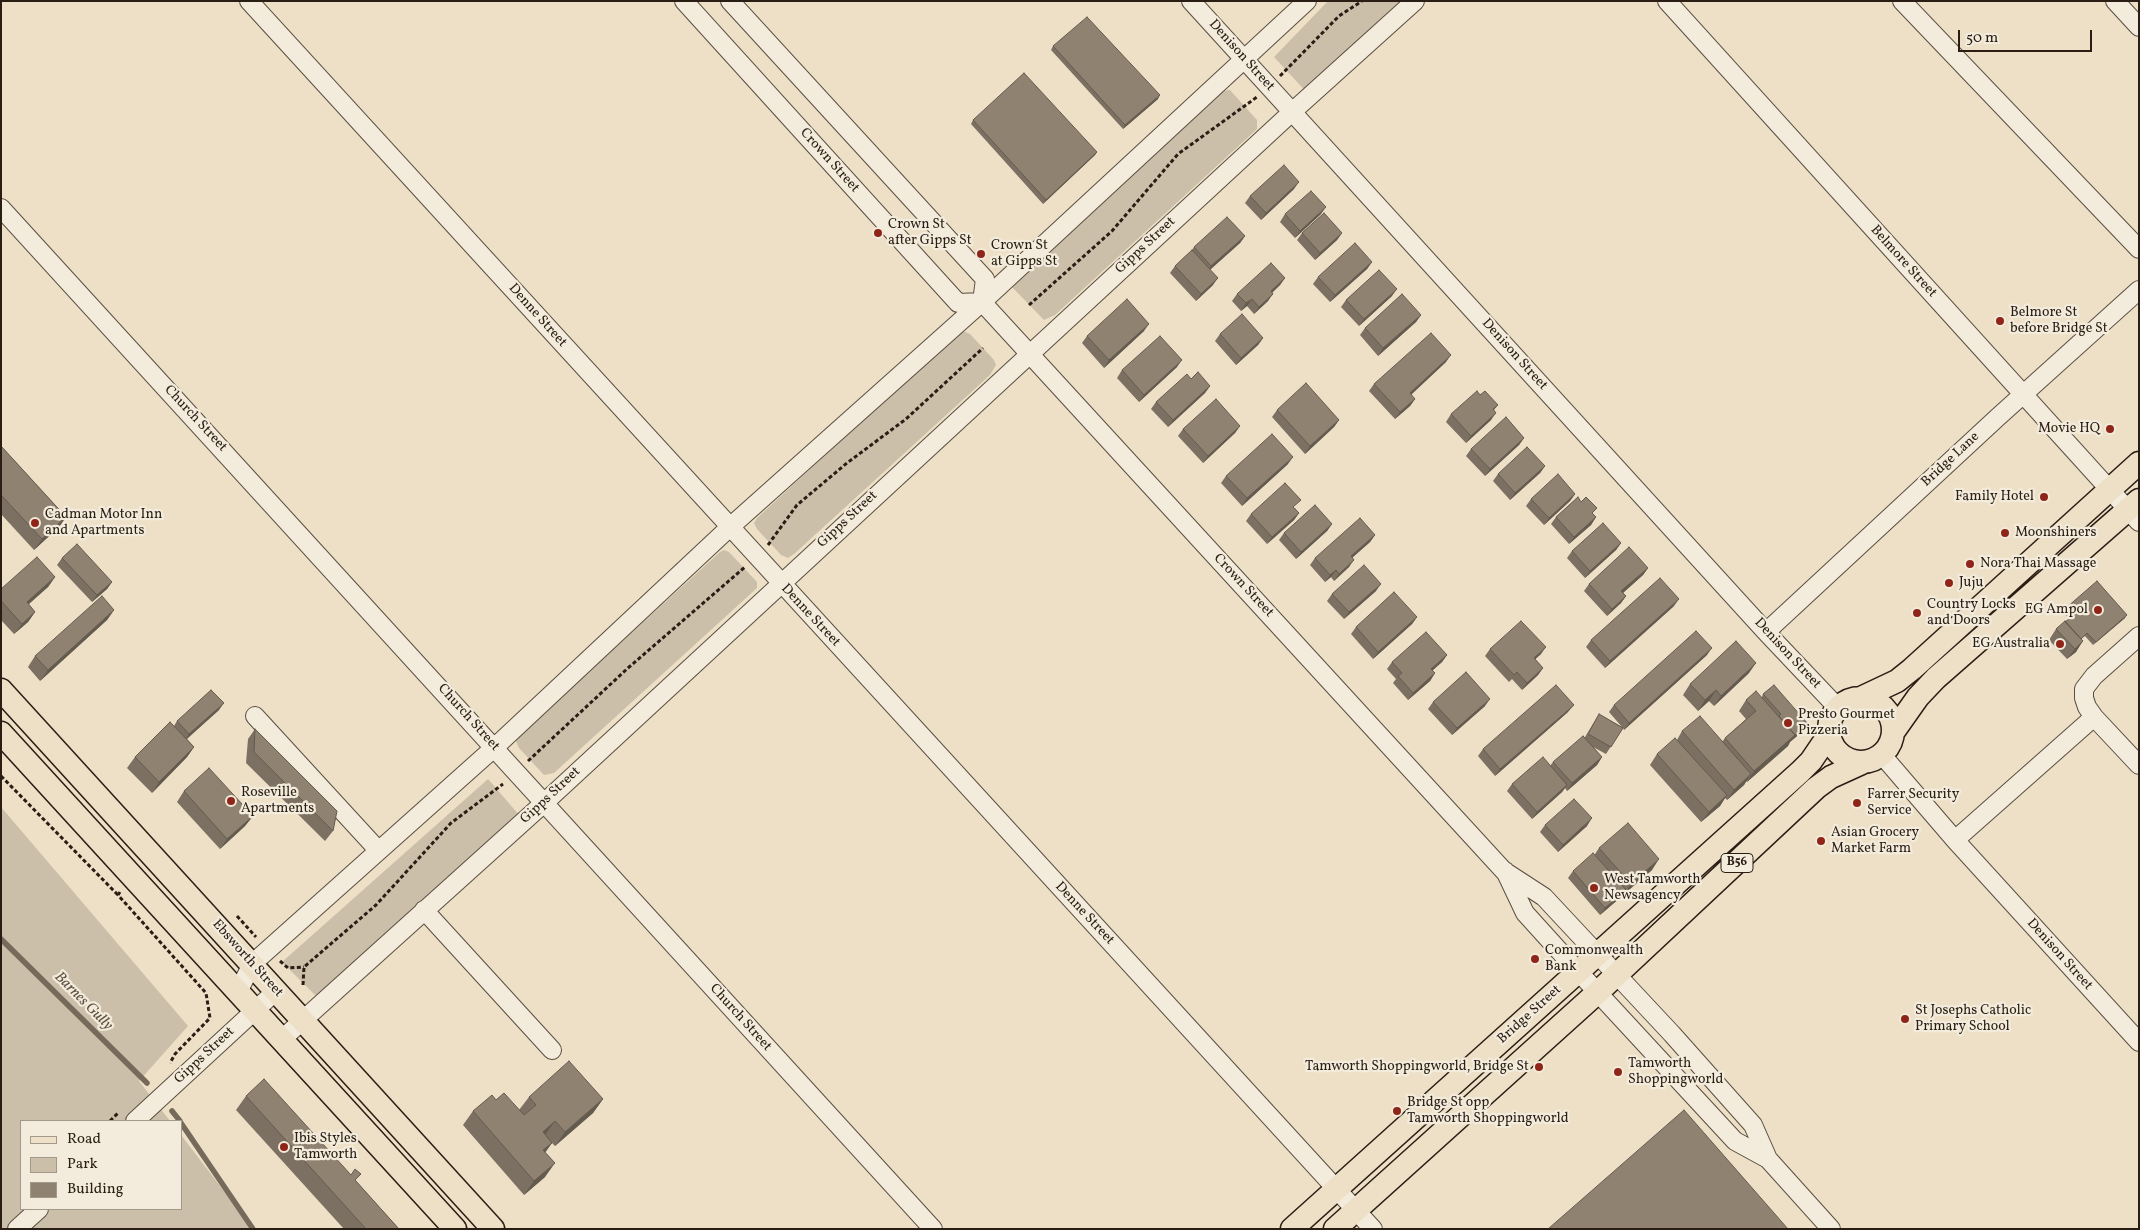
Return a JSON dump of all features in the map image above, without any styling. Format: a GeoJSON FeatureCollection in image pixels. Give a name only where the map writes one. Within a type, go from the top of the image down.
{"type":"FeatureCollection","features":[{"type":"Feature","properties":{"kind":"main road"},"geometry":{"type":"LineString","coordinates":[[1838,708],[1849,701],[1863,697],[1897,681],[1912,669],[2139,463]]}},
{"type":"Feature","properties":{"kind":"main road"},"geometry":{"type":"LineString","coordinates":[[1828,736],[1832,747],[1838,755],[1854,762],[1873,758],[1889,746],[1894,731],[1918,697],[1936,678],[2135,511]]}},
{"type":"Feature","properties":{"kind":"main road","name":"Ebsworth Street"},"geometry":{"type":"LineString","coordinates":[[1,690],[493,1229]]}},
{"type":"Feature","properties":{"kind":"main road"},"geometry":{"type":"LineString","coordinates":[[1863,697],[1872,699],[1886,709],[1892,720],[1894,731]]}},
{"type":"Feature","properties":{"kind":"main road","name":"B56"},"geometry":{"type":"LineString","coordinates":[[1828,736],[1830,721],[1838,708]]}},
{"type":"Feature","properties":{"kind":"main road","name":"Ebsworth Street"},"geometry":{"type":"LineString","coordinates":[[1,733],[455,1229]]}},
{"type":"Feature","properties":{"kind":"main road","name":"Bridge Street"},"geometry":{"type":"LineString","coordinates":[[1292,1229],[1800,772],[1811,761],[1828,736]]}},
{"type":"Feature","properties":{"kind":"main road","name":"Bridge Street"},"geometry":{"type":"LineString","coordinates":[[1335,1229],[1598,992],[1816,788],[1831,777],[1873,758]]}},
{"type":"Feature","properties":{"kind":"street","name":"Denne Street"},"geometry":{"type":"LineString","coordinates":[[249,1],[1373,1229]]}},
{"type":"Feature","properties":{"kind":"street","name":"Crown Street"},"geometry":{"type":"LineString","coordinates":[[684,1],[958,303],[982,302],[1504,871],[1544,897],[1617,974],[1753,1125],[1768,1159],[1831,1229]]}},
{"type":"Feature","properties":{"kind":"street"},"geometry":{"type":"LineString","coordinates":[[730,1],[985,279],[982,302]]}},
{"type":"Feature","properties":{"kind":"street","name":"Denison Street"},"geometry":{"type":"LineString","coordinates":[[1191,1],[1766,632],[1838,708]]}},
{"type":"Feature","properties":{"kind":"street"},"geometry":{"type":"LineString","coordinates":[[238,992],[252,964],[495,747],[730,527],[982,302],[1307,1]]}},
{"type":"Feature","properties":{"kind":"street","name":"Gipps Street"},"geometry":{"type":"LineString","coordinates":[[281,1040],[544,802],[1414,1]]}},
{"type":"Feature","properties":{"kind":"street","name":"Belmore Street"},"geometry":{"type":"LineString","coordinates":[[1667,1],[2109,489],[2135,511]]}},
{"type":"Feature","properties":{"kind":"street"},"geometry":{"type":"LineString","coordinates":[[1902,1],[2139,250]]}},
{"type":"Feature","properties":{"kind":"street"},"geometry":{"type":"LineString","coordinates":[[2115,1],[2139,27]]}},
{"type":"Feature","properties":{"kind":"street","name":"Church Street"},"geometry":{"type":"LineString","coordinates":[[1,208],[934,1229]]}},
{"type":"Feature","properties":{"kind":"street","name":"Bridge Lane"},"geometry":{"type":"LineString","coordinates":[[1766,632],[2023,394],[2139,290]]}},
{"type":"Feature","properties":{"kind":"street"},"geometry":{"type":"LineString","coordinates":[[2139,636],[2094,676],[2084,689],[2087,707],[2094,717],[2139,765]]}},
{"type":"Feature","properties":{"kind":"street"},"geometry":{"type":"LineString","coordinates":[[255,716],[378,850]]}},
{"type":"Feature","properties":{"kind":"street"},"geometry":{"type":"LineString","coordinates":[[1955,840],[2094,717]]}},
{"type":"Feature","properties":{"kind":"street","name":"Denison Street"},"geometry":{"type":"LineString","coordinates":[[1873,758],[1955,840],[2139,1042]]}},
{"type":"Feature","properties":{"kind":"street","name":"Crown Street"},"geometry":{"type":"LineString","coordinates":[[1504,871],[1525,913],[1735,1141],[1768,1159]]}},
{"type":"Feature","properties":{"kind":"street"},"geometry":{"type":"LineString","coordinates":[[424,910],[552,1050]]}},
{"type":"Feature","properties":{"kind":"street","name":"Gipps Street"},"geometry":{"type":"LineString","coordinates":[[136,1120],[276,991]]}},
{"type":"Feature","properties":{"kind":"street"},"geometry":{"type":"LineString","coordinates":[[18,1229],[38,1210]]}},
{"type":"Feature","properties":{"kind":"path"},"geometry":{"type":"LineString","coordinates":[[1029,305],[1112,231],[1178,154],[1245,107],[1268,87],[1339,16],[1362,1]]}},
{"type":"Feature","properties":{"kind":"path"},"geometry":{"type":"LineString","coordinates":[[303,985],[304,967],[376,905],[451,823],[501,786],[628,668],[756,557],[771,542],[797,505],[847,463],[906,419],[983,348]]}},
{"type":"Feature","properties":{"kind":"path"},"geometry":{"type":"LineString","coordinates":[[1,776],[118,894]]}},
{"type":"Feature","properties":{"kind":"green space"},"geometry":{"type":"Polygon","coordinates":[[[1328,1],[1401,1],[1309,95],[1274,57],[1328,1]]]}},
{"type":"Feature","properties":{"kind":"green space"},"geometry":{"type":"Polygon","coordinates":[[[1230,90],[1257,120],[1257,129],[1055,315],[1044,320],[1012,287],[1020,275],[1222,91],[1230,90]]]}},
{"type":"Feature","properties":{"kind":"green space"},"geometry":{"type":"Polygon","coordinates":[[[963,331],[970,334],[994,360],[996,365],[990,375],[794,554],[788,558],[781,555],[757,529],[754,523],[757,518],[956,335],[963,331]]]}},
{"type":"Feature","properties":{"kind":"green space"},"geometry":{"type":"Polygon","coordinates":[[[724,550],[729,552],[757,582],[757,588],[554,773],[544,775],[519,748],[515,739],[724,550]]]}},
{"type":"Feature","properties":{"kind":"green space"},"geometry":{"type":"Polygon","coordinates":[[[488,779],[520,816],[317,997],[282,962],[488,779]]]}},
{"type":"Feature","properties":{"kind":"green space"},"geometry":{"type":"Polygon","coordinates":[[[1,807],[188,1026],[139,1081],[169,1120],[20,1120],[20,1210],[182,1210],[182,1136],[253,1229],[1,1229],[1,807]]]}},
{"type":"Feature","properties":{"kind":"building"},"geometry":{"type":"Polygon","coordinates":[[[1087,17],[1160,95],[1125,125],[1053,46],[1087,17]]]}},
{"type":"Feature","properties":{"kind":"building"},"geometry":{"type":"Polygon","coordinates":[[[1024,73],[1097,152],[1046,200],[973,120],[1024,73]]]}},
{"type":"Feature","properties":{"kind":"building"},"geometry":{"type":"Polygon","coordinates":[[[1284,165],[1299,182],[1266,213],[1250,196],[1284,165]]]}},
{"type":"Feature","properties":{"kind":"building"},"geometry":{"type":"Polygon","coordinates":[[[1311,191],[1326,207],[1300,231],[1285,214],[1311,191]]]}},
{"type":"Feature","properties":{"kind":"building"},"geometry":{"type":"Polygon","coordinates":[[[1324,213],[1342,233],[1320,253],[1302,233],[1324,213]]]}},
{"type":"Feature","properties":{"kind":"building"},"geometry":{"type":"Polygon","coordinates":[[[1227,217],[1245,236],[1211,266],[1194,247],[1227,217]]]}},
{"type":"Feature","properties":{"kind":"building"},"geometry":{"type":"Polygon","coordinates":[[[1355,243],[1372,262],[1335,295],[1318,277],[1355,243]]]}},
{"type":"Feature","properties":{"kind":"building"},"geometry":{"type":"Polygon","coordinates":[[[1192,250],[1218,278],[1201,294],[1175,266],[1192,250]]]}},
{"type":"Feature","properties":{"kind":"building"},"geometry":{"type":"Polygon","coordinates":[[[1271,263],[1285,278],[1271,291],[1273,294],[1259,307],[1252,299],[1246,303],[1237,294],[1271,263]]]}},
{"type":"Feature","properties":{"kind":"building"},"geometry":{"type":"Polygon","coordinates":[[[1379,270],[1397,289],[1364,319],[1346,300],[1379,270]]]}},
{"type":"Feature","properties":{"kind":"building"},"geometry":{"type":"Polygon","coordinates":[[[1402,294],[1421,315],[1383,348],[1365,328],[1402,294]]]}},
{"type":"Feature","properties":{"kind":"building"},"geometry":{"type":"Polygon","coordinates":[[[1127,299],[1149,324],[1109,360],[1087,336],[1127,299]]]}},
{"type":"Feature","properties":{"kind":"building"},"geometry":{"type":"Polygon","coordinates":[[[1242,314],[1263,338],[1241,358],[1220,334],[1242,314]]]}},
{"type":"Feature","properties":{"kind":"building"},"geometry":{"type":"Polygon","coordinates":[[[1431,333],[1451,355],[1410,393],[1415,399],[1400,412],[1374,384],[1431,333]]]}},
{"type":"Feature","properties":{"kind":"building"},"geometry":{"type":"Polygon","coordinates":[[[1160,336],[1182,360],[1144,395],[1122,370],[1160,336]]]}},
{"type":"Feature","properties":{"kind":"building"},"geometry":{"type":"Polygon","coordinates":[[[1198,372],[1210,386],[1173,420],[1156,402],[1187,374],[1191,379],[1198,372]]]}},
{"type":"Feature","properties":{"kind":"building"},"geometry":{"type":"Polygon","coordinates":[[[1306,383],[1339,420],[1310,446],[1277,410],[1306,383]]]}},
{"type":"Feature","properties":{"kind":"building"},"geometry":{"type":"Polygon","coordinates":[[[1477,391],[1480,395],[1485,391],[1498,405],[1493,409],[1496,413],[1471,436],[1451,414],[1477,391]]]}},
{"type":"Feature","properties":{"kind":"building"},"geometry":{"type":"Polygon","coordinates":[[[1216,399],[1240,426],[1208,456],[1183,429],[1216,399]]]}},
{"type":"Feature","properties":{"kind":"building"},"geometry":{"type":"Polygon","coordinates":[[[1506,417],[1524,438],[1490,469],[1471,449],[1506,417]]]}},
{"type":"Feature","properties":{"kind":"building"},"geometry":{"type":"Polygon","coordinates":[[[1272,434],[1293,457],[1247,498],[1226,476],[1272,434]]]}},
{"type":"Feature","properties":{"kind":"building"},"geometry":{"type":"Polygon","coordinates":[[[1,446],[66,517],[42,539],[1,495],[1,446]]]}},
{"type":"Feature","properties":{"kind":"building"},"geometry":{"type":"Polygon","coordinates":[[[1527,447],[1545,466],[1515,493],[1498,474],[1527,447]]]}},
{"type":"Feature","properties":{"kind":"building"},"geometry":{"type":"Polygon","coordinates":[[[1558,474],[1575,494],[1549,518],[1531,499],[1558,474]]]}},
{"type":"Feature","properties":{"kind":"building"},"geometry":{"type":"Polygon","coordinates":[[[1285,483],[1301,500],[1293,507],[1299,513],[1272,537],[1251,514],[1285,483]]]}},
{"type":"Feature","properties":{"kind":"building"},"geometry":{"type":"Polygon","coordinates":[[[1578,497],[1581,502],[1586,497],[1597,508],[1592,513],[1596,517],[1574,537],[1556,517],[1578,497]]]}},
{"type":"Feature","properties":{"kind":"building"},"geometry":{"type":"Polygon","coordinates":[[[1315,505],[1332,524],[1301,552],[1284,533],[1315,505]]]}},
{"type":"Feature","properties":{"kind":"building"},"geometry":{"type":"Polygon","coordinates":[[[1360,518],[1375,535],[1351,556],[1354,560],[1339,574],[1336,570],[1330,575],[1315,558],[1360,518]]]}},
{"type":"Feature","properties":{"kind":"building"},"geometry":{"type":"Polygon","coordinates":[[[1603,523],[1621,543],[1590,571],[1572,551],[1603,523]]]}},
{"type":"Feature","properties":{"kind":"building"},"geometry":{"type":"Polygon","coordinates":[[[77,544],[112,582],[97,595],[62,558],[77,544]]]}},
{"type":"Feature","properties":{"kind":"building"},"geometry":{"type":"Polygon","coordinates":[[[1629,547],[1648,568],[1621,591],[1626,596],[1612,609],[1589,584],[1629,547]]]}},
{"type":"Feature","properties":{"kind":"building"},"geometry":{"type":"Polygon","coordinates":[[[37,557],[55,577],[27,602],[35,612],[22,624],[1,601],[1,589],[37,557]]]}},
{"type":"Feature","properties":{"kind":"building"},"geometry":{"type":"Polygon","coordinates":[[[1364,565],[1381,584],[1349,612],[1332,594],[1364,565]]]}},
{"type":"Feature","properties":{"kind":"building"},"geometry":{"type":"Polygon","coordinates":[[[1660,578],[1679,599],[1610,661],[1591,640],[1660,578]]]}},
{"type":"Feature","properties":{"kind":"building"},"geometry":{"type":"Polygon","coordinates":[[[2097,581],[2127,615],[2096,642],[2087,633],[2081,639],[2065,622],[2073,616],[2066,608],[2097,581]]]}},
{"type":"Feature","properties":{"kind":"building"},"geometry":{"type":"Polygon","coordinates":[[[1394,592],[1417,617],[1378,652],[1356,627],[1394,592]]]}},
{"type":"Feature","properties":{"kind":"building"},"geometry":{"type":"Polygon","coordinates":[[[102,596],[114,610],[48,670],[35,656],[102,596]]]}},
{"type":"Feature","properties":{"kind":"building"},"geometry":{"type":"Polygon","coordinates":[[[1521,621],[1546,647],[1534,658],[1543,668],[1527,683],[1517,672],[1514,675],[1490,649],[1521,621]]]}},
{"type":"Feature","properties":{"kind":"building"},"geometry":{"type":"Polygon","coordinates":[[[2065,621],[2083,641],[2075,649],[2056,629],[2065,621]]]}},
{"type":"Feature","properties":{"kind":"building"},"geometry":{"type":"Polygon","coordinates":[[[1696,631],[1712,648],[1629,723],[1614,705],[1696,631]]]}},
{"type":"Feature","properties":{"kind":"building"},"geometry":{"type":"Polygon","coordinates":[[[1426,632],[1447,655],[1431,669],[1435,673],[1413,693],[1398,676],[1402,673],[1392,662],[1426,632]]]}},
{"type":"Feature","properties":{"kind":"building"},"geometry":{"type":"Polygon","coordinates":[[[1736,641],[1756,663],[1721,696],[1716,690],[1705,700],[1690,684],[1736,641]]]}},
{"type":"Feature","properties":{"kind":"building"},"geometry":{"type":"Polygon","coordinates":[[[1466,672],[1490,699],[1457,728],[1433,702],[1466,672]]]}},
{"type":"Feature","properties":{"kind":"building"},"geometry":{"type":"Polygon","coordinates":[[[1556,685],[1574,705],[1500,769],[1483,749],[1556,685]]]}},
{"type":"Feature","properties":{"kind":"building"},"geometry":{"type":"Polygon","coordinates":[[[1774,685],[1808,724],[1795,735],[1779,716],[1781,714],[1763,694],[1774,685]]]}},
{"type":"Feature","properties":{"kind":"building"},"geometry":{"type":"Polygon","coordinates":[[[211,690],[224,703],[189,734],[177,721],[211,690]]]}},
{"type":"Feature","properties":{"kind":"building"},"geometry":{"type":"Polygon","coordinates":[[[1756,691],[1795,735],[1754,771],[1725,738],[1756,711],[1746,700],[1756,691]]]}},
{"type":"Feature","properties":{"kind":"building"},"geometry":{"type":"Polygon","coordinates":[[[1599,714],[1623,728],[1611,747],[1588,734],[1599,714]]]}},
{"type":"Feature","properties":{"kind":"building"},"geometry":{"type":"Polygon","coordinates":[[[1700,716],[1751,774],[1734,790],[1682,731],[1700,716]]]}},
{"type":"Feature","properties":{"kind":"building"},"geometry":{"type":"Polygon","coordinates":[[[170,722],[194,747],[159,782],[135,757],[170,722]]]}},
{"type":"Feature","properties":{"kind":"building"},"geometry":{"type":"Polygon","coordinates":[[[255,729],[337,811],[333,831],[254,752],[255,729]]]}},
{"type":"Feature","properties":{"kind":"building"},"geometry":{"type":"Polygon","coordinates":[[[1583,736],[1602,757],[1572,783],[1553,762],[1583,736]]]}},
{"type":"Feature","properties":{"kind":"building"},"geometry":{"type":"Polygon","coordinates":[[[1675,738],[1727,795],[1709,812],[1657,754],[1675,738]]]}},
{"type":"Feature","properties":{"kind":"building"},"geometry":{"type":"Polygon","coordinates":[[[1543,757],[1567,785],[1537,812],[1512,784],[1543,757]]]}},
{"type":"Feature","properties":{"kind":"building"},"geometry":{"type":"Polygon","coordinates":[[[209,768],[253,816],[227,839],[184,791],[209,768]]]}},
{"type":"Feature","properties":{"kind":"building"},"geometry":{"type":"Polygon","coordinates":[[[1574,799],[1592,818],[1563,845],[1545,825],[1574,799]]]}},
{"type":"Feature","properties":{"kind":"building"},"geometry":{"type":"Polygon","coordinates":[[[1628,823],[1659,859],[1631,884],[1599,848],[1628,823]]]}},
{"type":"Feature","properties":{"kind":"building"},"geometry":{"type":"Polygon","coordinates":[[[1593,853],[1626,890],[1605,908],[1573,871],[1593,853]]]}},
{"type":"Feature","properties":{"kind":"building"},"geometry":{"type":"Polygon","coordinates":[[[569,1061],[603,1099],[565,1132],[555,1121],[543,1132],[552,1143],[543,1150],[555,1163],[534,1181],[473,1111],[492,1095],[496,1100],[504,1093],[524,1115],[536,1105],[529,1097],[569,1061]]]}},
{"type":"Feature","properties":{"kind":"building"},"geometry":{"type":"Polygon","coordinates":[[[264,1079],[351,1175],[355,1169],[361,1174],[355,1180],[399,1229],[366,1229],[246,1096],[264,1079]]]}},
{"type":"Feature","properties":{"kind":"building"},"geometry":{"type":"Polygon","coordinates":[[[1684,1110],[1788,1229],[1548,1229],[1684,1110]]]}},
{"type":"Feature","properties":{"kind":"waterway","name":"Barnes Gully"},"geometry":{"type":"LineString","coordinates":[[1,939],[147,1083]]}},
{"type":"Feature","properties":{"kind":"waterway","name":"Barnes Gully"},"geometry":{"type":"LineString","coordinates":[[172,1111],[179,1120]]}},
{"type":"Feature","properties":{"kind":"waterway","name":"Barnes Gully"},"geometry":{"type":"LineString","coordinates":[[182,1124],[253,1229]]}},
{"type":"Feature","properties":{"kind":"place","name":"Crown St after Gipps St"},"geometry":{"type":"Point","coordinates":[878,233]}},
{"type":"Feature","properties":{"kind":"place","name":"Crown St at Gipps St"},"geometry":{"type":"Point","coordinates":[981,254]}},
{"type":"Feature","properties":{"kind":"place","name":"Belmore St before Bridge St"},"geometry":{"type":"Point","coordinates":[2000,321]}},
{"type":"Feature","properties":{"kind":"place","name":"Movie HQ"},"geometry":{"type":"Point","coordinates":[2110,429]}},
{"type":"Feature","properties":{"kind":"place","name":"Family Hotel"},"geometry":{"type":"Point","coordinates":[2044,497]}},
{"type":"Feature","properties":{"kind":"place","name":"Cadman Motor Inn and Apartments"},"geometry":{"type":"Point","coordinates":[35,523]}},
{"type":"Feature","properties":{"kind":"place","name":"Moonshiners"},"geometry":{"type":"Point","coordinates":[2005,533]}},
{"type":"Feature","properties":{"kind":"place","name":"Nora Thai Massage"},"geometry":{"type":"Point","coordinates":[1970,564]}},
{"type":"Feature","properties":{"kind":"place","name":"Juju"},"geometry":{"type":"Point","coordinates":[1949,583]}},
{"type":"Feature","properties":{"kind":"place","name":"EG Ampol"},"geometry":{"type":"Point","coordinates":[2098,610]}},
{"type":"Feature","properties":{"kind":"place","name":"Country Locks and Doors"},"geometry":{"type":"Point","coordinates":[1917,613]}},
{"type":"Feature","properties":{"kind":"place","name":"EG Australia"},"geometry":{"type":"Point","coordinates":[2060,644]}},
{"type":"Feature","properties":{"kind":"place","name":"Presto Gourmet Pizzeria"},"geometry":{"type":"Point","coordinates":[1788,723]}},
{"type":"Feature","properties":{"kind":"place","name":"Roseville Apartments"},"geometry":{"type":"Point","coordinates":[231,801]}},
{"type":"Feature","properties":{"kind":"place","name":"Farrer Security Service"},"geometry":{"type":"Point","coordinates":[1857,803]}},
{"type":"Feature","properties":{"kind":"place","name":"Asian Grocery Market Farm"},"geometry":{"type":"Point","coordinates":[1821,841]}},
{"type":"Feature","properties":{"kind":"place","name":"West Tamworth Newsagency"},"geometry":{"type":"Point","coordinates":[1594,888]}},
{"type":"Feature","properties":{"kind":"place","name":"Commonwealth Bank"},"geometry":{"type":"Point","coordinates":[1535,959]}},
{"type":"Feature","properties":{"kind":"place","name":"St Josephs Catholic Primary School"},"geometry":{"type":"Point","coordinates":[1905,1019]}},
{"type":"Feature","properties":{"kind":"place","name":"Tamworth Shoppingworld, Bridge St"},"geometry":{"type":"Point","coordinates":[1539,1067]}},
{"type":"Feature","properties":{"kind":"place","name":"Tamworth Shoppingworld"},"geometry":{"type":"Point","coordinates":[1618,1072]}},
{"type":"Feature","properties":{"kind":"place","name":"Bridge St opp Tamworth Shoppingworld"},"geometry":{"type":"Point","coordinates":[1397,1111]}},
{"type":"Feature","properties":{"kind":"place","name":"Ibis Styles Tamworth"},"geometry":{"type":"Point","coordinates":[284,1147]}}]}
